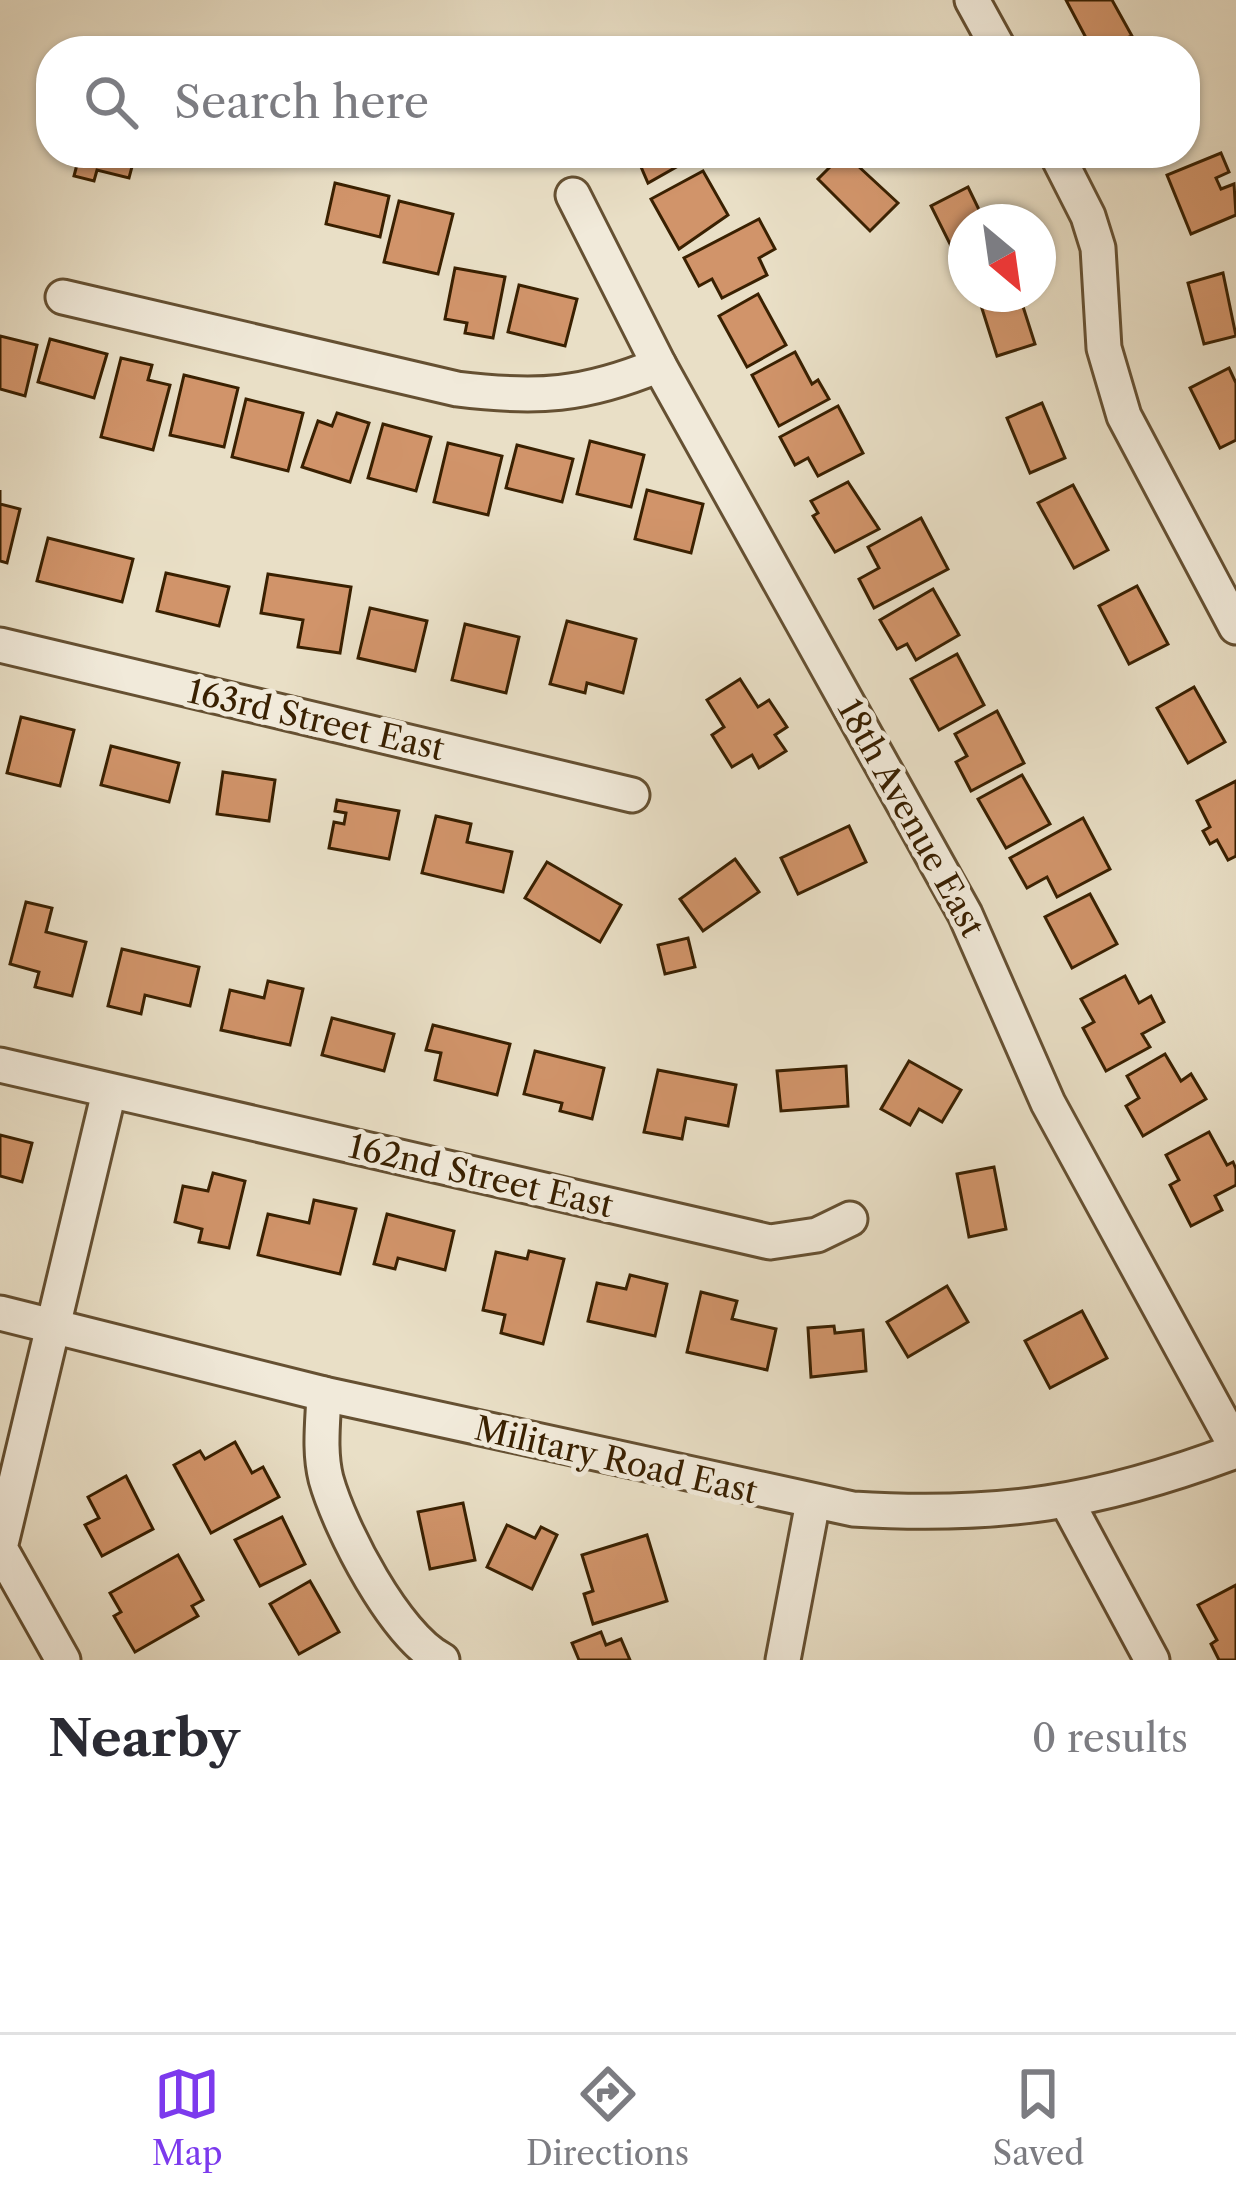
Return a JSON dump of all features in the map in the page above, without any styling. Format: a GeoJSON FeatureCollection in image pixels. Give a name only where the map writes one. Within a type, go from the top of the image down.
{"type":"FeatureCollection","features":[{"type":"Feature","properties":{"kind":"street"},"geometry":{"type":"LineString","coordinates":[[972,0],[992,36]]}},
{"type":"Feature","properties":{"kind":"street"},"geometry":{"type":"LineString","coordinates":[[1063,168],[1098,248],[1104,348],[1124,416],[1236,627]]}},
{"type":"Feature","properties":{"kind":"street","name":"18th Avenue East"},"geometry":{"type":"LineString","coordinates":[[572,195],[659,365],[965,914],[1048,1103],[1236,1449]]}},
{"type":"Feature","properties":{"kind":"street"},"geometry":{"type":"LineString","coordinates":[[63,297],[457,389],[509,395],[590,391],[659,365]]}},
{"type":"Feature","properties":{"kind":"street","name":"163rd Street East"},"geometry":{"type":"LineString","coordinates":[[0,645],[632,795]]}},
{"type":"Feature","properties":{"kind":"street","name":"162nd Street East"},"geometry":{"type":"LineString","coordinates":[[0,1065],[770,1242],[817,1235],[850,1219]]}},
{"type":"Feature","properties":{"kind":"street"},"geometry":{"type":"LineString","coordinates":[[63,1660],[0,1548],[109,1092]]}},
{"type":"Feature","properties":{"kind":"street","name":"Military Road East"},"geometry":{"type":"LineString","coordinates":[[0,1313],[324,1394],[813,1502],[931,1514],[984,1514],[1067,1502],[1155,1481],[1236,1449]]}},
{"type":"Feature","properties":{"kind":"street"},"geometry":{"type":"LineString","coordinates":[[324,1394],[322,1443],[336,1505],[406,1629],[442,1660]]}},
{"type":"Feature","properties":{"kind":"street"},"geometry":{"type":"LineString","coordinates":[[783,1660],[813,1502]]}},
{"type":"Feature","properties":{"kind":"street"},"geometry":{"type":"LineString","coordinates":[[1067,1502],[1152,1660]]}},
{"type":"Feature","properties":{"kind":"building"},"geometry":{"type":"Polygon","coordinates":[[[1066,0],[1112,0],[1132,36],[1085,36],[1066,0]]]}},
{"type":"Feature","properties":{"kind":"building"},"geometry":{"type":"Polygon","coordinates":[[[1221,153],[1229,172],[1216,178],[1221,189],[1234,184],[1236,215],[1191,234],[1167,175],[1200,168],[1200,162],[1221,153]]]}},
{"type":"Feature","properties":{"kind":"building"},"geometry":{"type":"Polygon","coordinates":[[[76,168],[132,168],[129,178],[97,170],[94,181],[74,176],[76,168]]]}},
{"type":"Feature","properties":{"kind":"building"},"geometry":{"type":"Polygon","coordinates":[[[642,168],[674,168],[648,183],[642,168]]]}},
{"type":"Feature","properties":{"kind":"building"},"geometry":{"type":"Polygon","coordinates":[[[829,168],[860,168],[898,203],[870,231],[818,179],[829,168]]]}},
{"type":"Feature","properties":{"kind":"building"},"geometry":{"type":"Polygon","coordinates":[[[703,171],[728,215],[679,249],[651,199],[703,171]]]}},
{"type":"Feature","properties":{"kind":"building"},"geometry":{"type":"Polygon","coordinates":[[[335,183],[389,196],[380,237],[326,224],[335,183]]]}},
{"type":"Feature","properties":{"kind":"building"},"geometry":{"type":"Polygon","coordinates":[[[968,187],[976,204],[948,204],[948,240],[931,206],[968,187]]]}},
{"type":"Feature","properties":{"kind":"building"},"geometry":{"type":"Polygon","coordinates":[[[399,201],[453,214],[438,274],[384,262],[399,201]]]}},
{"type":"Feature","properties":{"kind":"building"},"geometry":{"type":"Polygon","coordinates":[[[759,219],[775,249],[759,258],[767,275],[722,298],[712,279],[699,286],[684,258],[759,219]]]}},
{"type":"Feature","properties":{"kind":"building"},"geometry":{"type":"Polygon","coordinates":[[[455,268],[505,277],[493,338],[465,333],[467,323],[445,319],[455,268]]]}},
{"type":"Feature","properties":{"kind":"building"},"geometry":{"type":"Polygon","coordinates":[[[1223,273],[1236,336],[1204,344],[1188,283],[1223,273]]]}},
{"type":"Feature","properties":{"kind":"building"},"geometry":{"type":"Polygon","coordinates":[[[519,285],[577,299],[565,346],[508,332],[519,285]]]}},
{"type":"Feature","properties":{"kind":"building"},"geometry":{"type":"Polygon","coordinates":[[[758,294],[786,345],[747,367],[719,316],[758,294]]]}},
{"type":"Feature","properties":{"kind":"building"},"geometry":{"type":"Polygon","coordinates":[[[983,312],[1025,312],[1035,344],[997,356],[983,312]]]}},
{"type":"Feature","properties":{"kind":"building"},"geometry":{"type":"Polygon","coordinates":[[[0,336],[37,345],[25,396],[0,389],[0,336]]]}},
{"type":"Feature","properties":{"kind":"building"},"geometry":{"type":"Polygon","coordinates":[[[50,339],[107,354],[94,398],[38,382],[50,339]]]}},
{"type":"Feature","properties":{"kind":"building"},"geometry":{"type":"Polygon","coordinates":[[[795,352],[812,384],[818,380],[829,399],[779,426],[752,375],[795,352]]]}},
{"type":"Feature","properties":{"kind":"building"},"geometry":{"type":"Polygon","coordinates":[[[121,358],[152,365],[148,380],[170,385],[153,450],[101,437],[121,358]]]}},
{"type":"Feature","properties":{"kind":"building"},"geometry":{"type":"Polygon","coordinates":[[[1229,368],[1236,383],[1236,440],[1220,448],[1190,388],[1229,368]]]}},
{"type":"Feature","properties":{"kind":"building"},"geometry":{"type":"Polygon","coordinates":[[[184,375],[238,388],[224,447],[170,435],[184,375]]]}},
{"type":"Feature","properties":{"kind":"building"},"geometry":{"type":"Polygon","coordinates":[[[246,399],[303,413],[288,471],[232,457],[246,399]]]}},
{"type":"Feature","properties":{"kind":"building"},"geometry":{"type":"Polygon","coordinates":[[[1042,403],[1065,458],[1030,473],[1007,418],[1042,403]]]}},
{"type":"Feature","properties":{"kind":"building"},"geometry":{"type":"Polygon","coordinates":[[[838,406],[863,453],[818,476],[808,458],[795,465],[780,437],[838,406]]]}},
{"type":"Feature","properties":{"kind":"building"},"geometry":{"type":"Polygon","coordinates":[[[337,413],[369,423],[350,482],[302,467],[318,421],[332,426],[337,413]]]}},
{"type":"Feature","properties":{"kind":"building"},"geometry":{"type":"Polygon","coordinates":[[[383,424],[431,437],[416,491],[368,478],[383,424]]]}},
{"type":"Feature","properties":{"kind":"building"},"geometry":{"type":"Polygon","coordinates":[[[590,441],[644,455],[631,507],[577,494],[590,441]]]}},
{"type":"Feature","properties":{"kind":"building"},"geometry":{"type":"Polygon","coordinates":[[[448,443],[502,456],[488,515],[434,502],[448,443]]]}},
{"type":"Feature","properties":{"kind":"building"},"geometry":{"type":"Polygon","coordinates":[[[517,445],[573,459],[562,502],[506,488],[517,445]]]}},
{"type":"Feature","properties":{"kind":"building"},"geometry":{"type":"Polygon","coordinates":[[[848,482],[879,529],[835,552],[813,516],[818,513],[811,501],[848,482]]]}},
{"type":"Feature","properties":{"kind":"building"},"geometry":{"type":"Polygon","coordinates":[[[1073,485],[1108,550],[1074,568],[1038,503],[1073,485]]]}},
{"type":"Feature","properties":{"kind":"building"},"geometry":{"type":"Polygon","coordinates":[[[647,490],[703,504],[691,553],[635,539],[647,490]]]}},
{"type":"Feature","properties":{"kind":"building"},"geometry":{"type":"Polygon","coordinates":[[[0,504],[20,509],[7,563],[0,561],[0,504]]]}},
{"type":"Feature","properties":{"kind":"building"},"geometry":{"type":"Polygon","coordinates":[[[921,518],[948,569],[874,608],[859,579],[879,568],[868,547],[921,518]]]}},
{"type":"Feature","properties":{"kind":"building"},"geometry":{"type":"Polygon","coordinates":[[[48,538],[133,559],[122,602],[37,581],[48,538]]]}},
{"type":"Feature","properties":{"kind":"building"},"geometry":{"type":"Polygon","coordinates":[[[166,573],[229,587],[219,626],[157,611],[166,573]]]}},
{"type":"Feature","properties":{"kind":"building"},"geometry":{"type":"Polygon","coordinates":[[[268,574],[351,587],[340,653],[298,647],[303,620],[261,613],[268,574]]]}},
{"type":"Feature","properties":{"kind":"building"},"geometry":{"type":"Polygon","coordinates":[[[1137,586],[1168,644],[1129,664],[1099,606],[1137,586]]]}},
{"type":"Feature","properties":{"kind":"building"},"geometry":{"type":"Polygon","coordinates":[[[933,589],[959,635],[916,660],[907,644],[897,649],[880,620],[933,589]]]}},
{"type":"Feature","properties":{"kind":"building"},"geometry":{"type":"Polygon","coordinates":[[[370,608],[427,621],[415,671],[358,658],[370,608]]]}},
{"type":"Feature","properties":{"kind":"building"},"geometry":{"type":"Polygon","coordinates":[[[567,621],[636,639],[623,693],[587,683],[585,693],[550,684],[567,621]]]}},
{"type":"Feature","properties":{"kind":"building"},"geometry":{"type":"Polygon","coordinates":[[[465,624],[519,637],[506,693],[452,680],[465,624]]]}},
{"type":"Feature","properties":{"kind":"building"},"geometry":{"type":"Polygon","coordinates":[[[957,654],[984,705],[939,730],[911,679],[957,654]]]}},
{"type":"Feature","properties":{"kind":"building"},"geometry":{"type":"Polygon","coordinates":[[[740,679],[758,707],[769,700],[787,727],[775,735],[786,751],[759,768],[752,755],[732,767],[712,735],[724,727],[707,700],[740,679]]]}},
{"type":"Feature","properties":{"kind":"building"},"geometry":{"type":"Polygon","coordinates":[[[1194,687],[1225,742],[1188,763],[1157,708],[1194,687]]]}},
{"type":"Feature","properties":{"kind":"building"},"geometry":{"type":"Polygon","coordinates":[[[997,711],[1024,763],[971,791],[956,762],[967,756],[955,734],[997,711]]]}},
{"type":"Feature","properties":{"kind":"building"},"geometry":{"type":"Polygon","coordinates":[[[21,717],[74,730],[60,786],[7,773],[21,717]]]}},
{"type":"Feature","properties":{"kind":"building"},"geometry":{"type":"Polygon","coordinates":[[[111,746],[179,763],[169,802],[101,785],[111,746]]]}},
{"type":"Feature","properties":{"kind":"building"},"geometry":{"type":"Polygon","coordinates":[[[223,772],[275,780],[269,821],[217,814],[223,772]]]}},
{"type":"Feature","properties":{"kind":"building"},"geometry":{"type":"Polygon","coordinates":[[[1022,775],[1050,824],[1006,848],[978,799],[1022,775]]]}},
{"type":"Feature","properties":{"kind":"building"},"geometry":{"type":"Polygon","coordinates":[[[1236,781],[1236,856],[1228,860],[1217,840],[1210,844],[1203,831],[1210,827],[1197,801],[1236,781]]]}},
{"type":"Feature","properties":{"kind":"building"},"geometry":{"type":"Polygon","coordinates":[[[337,800],[399,811],[389,859],[329,848],[334,822],[344,824],[346,813],[335,811],[337,800]]]}},
{"type":"Feature","properties":{"kind":"building"},"geometry":{"type":"Polygon","coordinates":[[[436,816],[471,824],[467,842],[512,852],[503,892],[422,873],[436,816]]]}},
{"type":"Feature","properties":{"kind":"building"},"geometry":{"type":"Polygon","coordinates":[[[1083,818],[1110,869],[1057,897],[1047,877],[1027,888],[1010,858],[1083,818]]]}},
{"type":"Feature","properties":{"kind":"building"},"geometry":{"type":"Polygon","coordinates":[[[849,826],[866,862],[798,894],[781,858],[849,826]]]}},
{"type":"Feature","properties":{"kind":"building"},"geometry":{"type":"Polygon","coordinates":[[[735,859],[759,892],[703,931],[680,899],[735,859]]]}},
{"type":"Feature","properties":{"kind":"building"},"geometry":{"type":"Polygon","coordinates":[[[547,862],[621,905],[600,942],[525,898],[547,862]]]}},
{"type":"Feature","properties":{"kind":"building"},"geometry":{"type":"Polygon","coordinates":[[[1090,894],[1117,944],[1072,968],[1045,917],[1090,894]]]}},
{"type":"Feature","properties":{"kind":"building"},"geometry":{"type":"Polygon","coordinates":[[[26,902],[52,908],[46,932],[86,942],[72,996],[35,987],[39,972],[10,964],[26,902]]]}},
{"type":"Feature","properties":{"kind":"building"},"geometry":{"type":"Polygon","coordinates":[[[688,938],[695,967],[665,974],[658,945],[688,938]]]}},
{"type":"Feature","properties":{"kind":"building"},"geometry":{"type":"Polygon","coordinates":[[[122,949],[199,967],[190,1006],[145,995],[141,1014],[108,1006],[122,949]]]}},
{"type":"Feature","properties":{"kind":"building"},"geometry":{"type":"Polygon","coordinates":[[[1125,976],[1139,1003],[1151,996],[1164,1022],[1142,1034],[1150,1047],[1106,1071],[1083,1028],[1094,1022],[1081,999],[1125,976]]]}},
{"type":"Feature","properties":{"kind":"building"},"geometry":{"type":"Polygon","coordinates":[[[268,981],[303,989],[290,1045],[221,1030],[230,990],[264,998],[268,981]]]}},
{"type":"Feature","properties":{"kind":"building"},"geometry":{"type":"Polygon","coordinates":[[[332,1018],[394,1034],[384,1071],[322,1055],[332,1018]]]}},
{"type":"Feature","properties":{"kind":"building"},"geometry":{"type":"Polygon","coordinates":[[[433,1025],[510,1044],[497,1095],[435,1080],[441,1053],[426,1050],[433,1025]]]}},
{"type":"Feature","properties":{"kind":"building"},"geometry":{"type":"Polygon","coordinates":[[[535,1051],[604,1068],[592,1119],[560,1111],[562,1103],[524,1094],[535,1051]]]}},
{"type":"Feature","properties":{"kind":"building"},"geometry":{"type":"Polygon","coordinates":[[[1165,1054],[1181,1081],[1191,1074],[1206,1099],[1143,1136],[1126,1106],[1139,1098],[1127,1076],[1165,1054]]]}},
{"type":"Feature","properties":{"kind":"building"},"geometry":{"type":"Polygon","coordinates":[[[909,1061],[961,1090],[942,1122],[919,1109],[910,1125],[881,1109],[909,1061]]]}},
{"type":"Feature","properties":{"kind":"building"},"geometry":{"type":"Polygon","coordinates":[[[846,1066],[848,1106],[781,1111],[777,1071],[846,1066]]]}},
{"type":"Feature","properties":{"kind":"building"},"geometry":{"type":"Polygon","coordinates":[[[658,1070],[736,1085],[728,1126],[686,1118],[682,1139],[644,1132],[658,1070]]]}},
{"type":"Feature","properties":{"kind":"building"},"geometry":{"type":"Polygon","coordinates":[[[1209,1132],[1227,1165],[1233,1162],[1236,1185],[1215,1196],[1222,1210],[1191,1226],[1170,1185],[1179,1180],[1166,1155],[1209,1132]]]}},
{"type":"Feature","properties":{"kind":"building"},"geometry":{"type":"Polygon","coordinates":[[[0,1135],[32,1143],[22,1182],[0,1176],[0,1135]]]}},
{"type":"Feature","properties":{"kind":"building"},"geometry":{"type":"Polygon","coordinates":[[[994,1167],[1006,1229],[969,1237],[957,1174],[994,1167]]]}},
{"type":"Feature","properties":{"kind":"building"},"geometry":{"type":"Polygon","coordinates":[[[213,1173],[245,1181],[229,1248],[199,1242],[202,1229],[175,1222],[183,1186],[208,1191],[213,1173]]]}},
{"type":"Feature","properties":{"kind":"building"},"geometry":{"type":"Polygon","coordinates":[[[314,1200],[356,1209],[340,1274],[258,1255],[268,1214],[309,1223],[314,1200]]]}},
{"type":"Feature","properties":{"kind":"building"},"geometry":{"type":"Polygon","coordinates":[[[387,1214],[454,1231],[445,1270],[398,1258],[395,1269],[374,1264],[387,1214]]]}},
{"type":"Feature","properties":{"kind":"building"},"geometry":{"type":"Polygon","coordinates":[[[529,1251],[564,1259],[543,1344],[501,1333],[505,1315],[483,1310],[496,1252],[527,1259],[529,1251]]]}},
{"type":"Feature","properties":{"kind":"building"},"geometry":{"type":"Polygon","coordinates":[[[630,1275],[667,1284],[655,1336],[588,1321],[597,1283],[626,1289],[630,1275]]]}},
{"type":"Feature","properties":{"kind":"building"},"geometry":{"type":"Polygon","coordinates":[[[947,1286],[968,1322],[908,1357],[887,1322],[947,1286]]]}},
{"type":"Feature","properties":{"kind":"building"},"geometry":{"type":"Polygon","coordinates":[[[701,1292],[737,1301],[732,1319],[776,1329],[767,1370],[687,1352],[701,1292]]]}},
{"type":"Feature","properties":{"kind":"building"},"geometry":{"type":"Polygon","coordinates":[[[1082,1311],[1107,1358],[1050,1388],[1025,1341],[1082,1311]]]}},
{"type":"Feature","properties":{"kind":"building"},"geometry":{"type":"Polygon","coordinates":[[[834,1326],[835,1333],[863,1330],[866,1371],[811,1377],[808,1328],[834,1326]]]}},
{"type":"Feature","properties":{"kind":"building"},"geometry":{"type":"Polygon","coordinates":[[[235,1442],[252,1473],[263,1467],[279,1497],[211,1533],[174,1465],[200,1451],[205,1459],[235,1442]]]}},
{"type":"Feature","properties":{"kind":"building"},"geometry":{"type":"Polygon","coordinates":[[[126,1476],[153,1529],[102,1556],[85,1525],[99,1518],[88,1497],[126,1476]]]}},
{"type":"Feature","properties":{"kind":"building"},"geometry":{"type":"Polygon","coordinates":[[[463,1503],[475,1560],[430,1569],[418,1512],[463,1503]]]}},
{"type":"Feature","properties":{"kind":"building"},"geometry":{"type":"Polygon","coordinates":[[[282,1517],[305,1564],[260,1586],[235,1540],[282,1517]]]}},
{"type":"Feature","properties":{"kind":"building"},"geometry":{"type":"Polygon","coordinates":[[[507,1525],[535,1538],[541,1527],[557,1535],[532,1589],[487,1567],[507,1525]]]}},
{"type":"Feature","properties":{"kind":"building"},"geometry":{"type":"Polygon","coordinates":[[[647,1535],[667,1601],[593,1624],[584,1594],[593,1591],[582,1555],[647,1535]]]}},
{"type":"Feature","properties":{"kind":"building"},"geometry":{"type":"Polygon","coordinates":[[[178,1555],[203,1600],[192,1606],[198,1616],[135,1652],[114,1616],[121,1612],[110,1593],[178,1555]]]}},
{"type":"Feature","properties":{"kind":"building"},"geometry":{"type":"Polygon","coordinates":[[[310,1581],[339,1632],[299,1654],[270,1604],[310,1581]]]}},
{"type":"Feature","properties":{"kind":"building"},"geometry":{"type":"Polygon","coordinates":[[[1236,1585],[1236,1660],[1219,1660],[1211,1644],[1217,1640],[1198,1605],[1236,1585]]]}},
{"type":"Feature","properties":{"kind":"building"},"geometry":{"type":"Polygon","coordinates":[[[601,1632],[606,1645],[621,1639],[630,1660],[579,1660],[572,1643],[601,1632]]]}}]}
